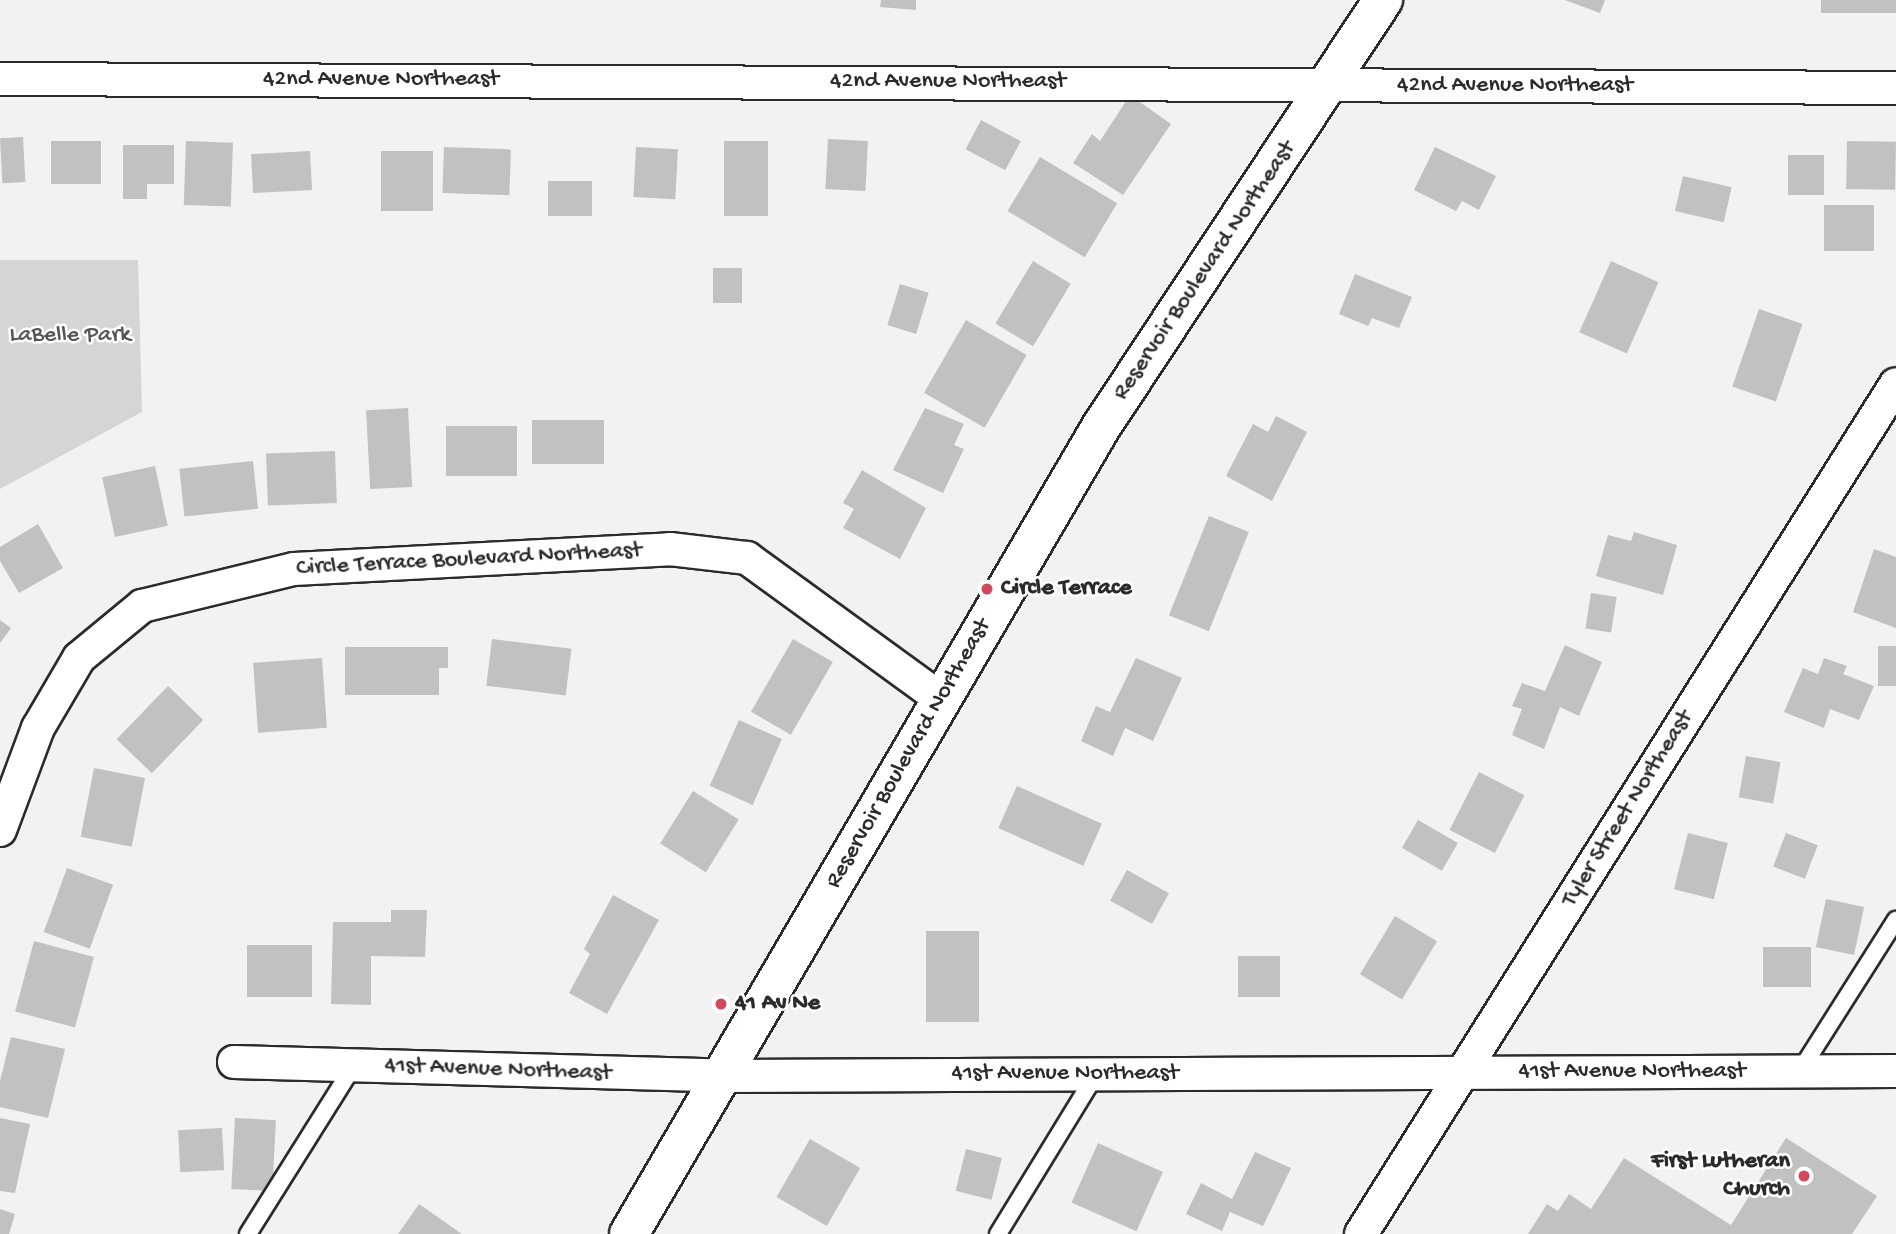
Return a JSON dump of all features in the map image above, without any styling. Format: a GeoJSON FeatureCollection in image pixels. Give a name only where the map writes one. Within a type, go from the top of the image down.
{"type":"FeatureCollection","features":[{"type":"Feature","properties":{"kind":"street","name":"Reservoir Boulevard Northeast"},"geometry":{"type":"LineString","coordinates":[[629,1234],[1101,427],[1383,0]]}},
{"type":"Feature","properties":{"kind":"street","name":"42nd Avenue Northeast"},"geometry":{"type":"LineString","coordinates":[[0,79],[1896,89]]}},
{"type":"Feature","properties":{"kind":"street","name":"Tyler Street Northeast"},"geometry":{"type":"LineString","coordinates":[[1361,1234],[1896,384]]}},
{"type":"Feature","properties":{"kind":"street","name":"Circle Terrace Boulevard Northeast"},"geometry":{"type":"LineString","coordinates":[[0,830],[38,728],[79,658],[142,606],[294,569],[670,549],[747,558],[940,699]]}},
{"type":"Feature","properties":{"kind":"street","name":"41st Avenue Northeast"},"geometry":{"type":"LineString","coordinates":[[234,1062],[721,1076],[1896,1071]]}},
{"type":"Feature","properties":{"kind":"lane"},"geometry":{"type":"LineString","coordinates":[[1800,1071],[1896,920]]}},
{"type":"Feature","properties":{"kind":"lane"},"geometry":{"type":"LineString","coordinates":[[248,1234],[354,1065]]}},
{"type":"Feature","properties":{"kind":"lane"},"geometry":{"type":"LineString","coordinates":[[998,1234],[1096,1074]]}},
{"type":"Feature","properties":{"kind":"green space","name":"LaBelle Park"},"geometry":{"type":"Polygon","coordinates":[[[0,260],[138,260],[142,412],[0,489],[0,260]]]}},
{"type":"Feature","properties":{"kind":"building"},"geometry":{"type":"Polygon","coordinates":[[[881,0],[916,0],[916,10],[880,7],[881,0]]]}},
{"type":"Feature","properties":{"kind":"building"},"geometry":{"type":"Polygon","coordinates":[[[1565,0],[1605,0],[1600,13],[1565,0]]]}},
{"type":"Feature","properties":{"kind":"building"},"geometry":{"type":"Polygon","coordinates":[[[1821,0],[1896,0],[1896,13],[1821,13],[1821,0]]]}},
{"type":"Feature","properties":{"kind":"building"},"geometry":{"type":"Polygon","coordinates":[[[1130,95],[1171,124],[1123,195],[1073,163],[1092,134],[1100,141],[1130,95]]]}},
{"type":"Feature","properties":{"kind":"building"},"geometry":{"type":"Polygon","coordinates":[[[981,120],[1021,141],[1005,170],[966,149],[981,120]]]}},
{"type":"Feature","properties":{"kind":"building"},"geometry":{"type":"Polygon","coordinates":[[[23,137],[25,182],[2,183],[0,138],[23,137]]]}},
{"type":"Feature","properties":{"kind":"building"},"geometry":{"type":"Polygon","coordinates":[[[828,139],[868,141],[865,191],[825,189],[828,139]]]}},
{"type":"Feature","properties":{"kind":"building"},"geometry":{"type":"Polygon","coordinates":[[[51,141],[101,141],[101,184],[51,184],[51,141]]]}},
{"type":"Feature","properties":{"kind":"building"},"geometry":{"type":"Polygon","coordinates":[[[186,141],[233,143],[231,207],[184,205],[186,141]]]}},
{"type":"Feature","properties":{"kind":"building"},"geometry":{"type":"Polygon","coordinates":[[[724,141],[768,141],[768,216],[724,216],[724,141]]]}},
{"type":"Feature","properties":{"kind":"building"},"geometry":{"type":"Polygon","coordinates":[[[1847,141],[1896,142],[1895,190],[1846,189],[1847,141]]]}},
{"type":"Feature","properties":{"kind":"building"},"geometry":{"type":"Polygon","coordinates":[[[123,145],[174,145],[174,184],[147,184],[147,199],[123,199],[123,145]]]}},
{"type":"Feature","properties":{"kind":"building"},"geometry":{"type":"Polygon","coordinates":[[[444,147],[511,149],[509,195],[442,193],[444,147]]]}},
{"type":"Feature","properties":{"kind":"building"},"geometry":{"type":"Polygon","coordinates":[[[636,147],[678,149],[675,199],[633,197],[636,147]]]}},
{"type":"Feature","properties":{"kind":"building"},"geometry":{"type":"Polygon","coordinates":[[[1435,147],[1496,176],[1479,210],[1462,201],[1456,211],[1414,190],[1435,147]]]}},
{"type":"Feature","properties":{"kind":"building"},"geometry":{"type":"Polygon","coordinates":[[[310,151],[312,190],[253,193],[251,154],[310,151]]]}},
{"type":"Feature","properties":{"kind":"building"},"geometry":{"type":"Polygon","coordinates":[[[381,151],[433,151],[433,211],[381,211],[381,151]]]}},
{"type":"Feature","properties":{"kind":"building"},"geometry":{"type":"Polygon","coordinates":[[[1788,155],[1824,155],[1824,195],[1788,195],[1788,155]]]}},
{"type":"Feature","properties":{"kind":"building"},"geometry":{"type":"Polygon","coordinates":[[[1040,157],[1117,203],[1085,257],[1008,211],[1040,157]]]}},
{"type":"Feature","properties":{"kind":"building"},"geometry":{"type":"Polygon","coordinates":[[[1683,176],[1732,187],[1724,222],[1675,211],[1683,176]]]}},
{"type":"Feature","properties":{"kind":"building"},"geometry":{"type":"Polygon","coordinates":[[[548,181],[592,181],[592,216],[548,216],[548,181]]]}},
{"type":"Feature","properties":{"kind":"building"},"geometry":{"type":"Polygon","coordinates":[[[1824,205],[1874,205],[1874,251],[1824,251],[1824,205]]]}},
{"type":"Feature","properties":{"kind":"building"},"geometry":{"type":"Polygon","coordinates":[[[1033,261],[1071,284],[1033,346],[995,324],[1033,261]]]}},
{"type":"Feature","properties":{"kind":"building"},"geometry":{"type":"Polygon","coordinates":[[[1611,261],[1659,282],[1627,353],[1579,332],[1611,261]]]}},
{"type":"Feature","properties":{"kind":"building"},"geometry":{"type":"Polygon","coordinates":[[[713,268],[742,268],[742,303],[713,303],[713,268]]]}},
{"type":"Feature","properties":{"kind":"building"},"geometry":{"type":"Polygon","coordinates":[[[1355,274],[1412,297],[1399,328],[1372,318],[1368,326],[1339,314],[1355,274]]]}},
{"type":"Feature","properties":{"kind":"building"},"geometry":{"type":"Polygon","coordinates":[[[900,284],[929,293],[916,334],[887,325],[900,284]]]}},
{"type":"Feature","properties":{"kind":"building"},"geometry":{"type":"Polygon","coordinates":[[[1759,309],[1802,324],[1776,402],[1732,387],[1759,309]]]}},
{"type":"Feature","properties":{"kind":"building"},"geometry":{"type":"Polygon","coordinates":[[[966,320],[1027,355],[985,428],[924,393],[966,320]]]}},
{"type":"Feature","properties":{"kind":"building"},"geometry":{"type":"Polygon","coordinates":[[[408,408],[412,487],[370,489],[366,410],[408,408]]]}},
{"type":"Feature","properties":{"kind":"building"},"geometry":{"type":"Polygon","coordinates":[[[925,408],[964,424],[954,445],[964,449],[943,493],[893,470],[925,408]]]}},
{"type":"Feature","properties":{"kind":"building"},"geometry":{"type":"Polygon","coordinates":[[[1276,416],[1307,432],[1272,501],[1226,476],[1253,424],[1268,432],[1276,416]]]}},
{"type":"Feature","properties":{"kind":"building"},"geometry":{"type":"Polygon","coordinates":[[[532,420],[604,420],[604,464],[532,464],[532,420]]]}},
{"type":"Feature","properties":{"kind":"building"},"geometry":{"type":"Polygon","coordinates":[[[446,426],[517,426],[517,476],[446,476],[446,426]]]}},
{"type":"Feature","properties":{"kind":"building"},"geometry":{"type":"Polygon","coordinates":[[[335,451],[337,503],[268,505],[266,453],[335,451]]]}},
{"type":"Feature","properties":{"kind":"building"},"geometry":{"type":"Polygon","coordinates":[[[253,461],[258,509],[184,516],[179,469],[253,461]]]}},
{"type":"Feature","properties":{"kind":"building"},"geometry":{"type":"Polygon","coordinates":[[[155,466],[168,526],[115,537],[102,477],[155,466]]]}},
{"type":"Feature","properties":{"kind":"building"},"geometry":{"type":"Polygon","coordinates":[[[862,470],[926,508],[900,559],[843,528],[854,509],[843,503],[862,470]]]}},
{"type":"Feature","properties":{"kind":"building"},"geometry":{"type":"Polygon","coordinates":[[[1209,516],[1249,532],[1209,631],[1169,615],[1209,516]]]}},
{"type":"Feature","properties":{"kind":"building"},"geometry":{"type":"Polygon","coordinates":[[[38,524],[63,568],[19,593],[0,561],[0,547],[38,524]]]}},
{"type":"Feature","properties":{"kind":"building"},"geometry":{"type":"Polygon","coordinates":[[[1634,532],[1677,545],[1663,595],[1596,576],[1608,535],[1631,541],[1634,532]]]}},
{"type":"Feature","properties":{"kind":"building"},"geometry":{"type":"Polygon","coordinates":[[[1874,549],[1896,557],[1896,628],[1853,612],[1874,549]]]}},
{"type":"Feature","properties":{"kind":"building"},"geometry":{"type":"Polygon","coordinates":[[[1591,593],[1617,597],[1611,633],[1585,629],[1591,593]]]}},
{"type":"Feature","properties":{"kind":"building"},"geometry":{"type":"Polygon","coordinates":[[[0,620],[11,628],[0,643],[0,620]]]}},
{"type":"Feature","properties":{"kind":"building"},"geometry":{"type":"Polygon","coordinates":[[[492,639],[571,649],[566,695],[486,686],[492,639]]]}},
{"type":"Feature","properties":{"kind":"building"},"geometry":{"type":"Polygon","coordinates":[[[793,639],[833,662],[791,735],[751,712],[793,639]]]}},
{"type":"Feature","properties":{"kind":"building"},"geometry":{"type":"Polygon","coordinates":[[[1565,645],[1602,662],[1579,716],[1560,707],[1544,749],[1512,735],[1522,709],[1512,706],[1522,683],[1545,691],[1565,645]]]}},
{"type":"Feature","properties":{"kind":"building"},"geometry":{"type":"Polygon","coordinates":[[[1878,646],[1896,646],[1896,686],[1878,686],[1878,646]]]}},
{"type":"Feature","properties":{"kind":"building"},"geometry":{"type":"Polygon","coordinates":[[[345,647],[448,647],[448,668],[439,668],[439,695],[345,695],[345,647]]]}},
{"type":"Feature","properties":{"kind":"building"},"geometry":{"type":"Polygon","coordinates":[[[322,658],[327,728],[258,733],[253,663],[322,658]]]}},
{"type":"Feature","properties":{"kind":"building"},"geometry":{"type":"Polygon","coordinates":[[[1136,658],[1182,678],[1153,741],[1125,728],[1113,756],[1081,741],[1096,706],[1110,712],[1136,658]]]}},
{"type":"Feature","properties":{"kind":"building"},"geometry":{"type":"Polygon","coordinates":[[[1824,658],[1847,666],[1843,674],[1874,686],[1859,720],[1830,709],[1824,728],[1784,712],[1803,668],[1818,674],[1824,658]]]}},
{"type":"Feature","properties":{"kind":"building"},"geometry":{"type":"Polygon","coordinates":[[[168,686],[203,720],[152,773],[117,739],[168,686]]]}},
{"type":"Feature","properties":{"kind":"building"},"geometry":{"type":"Polygon","coordinates":[[[739,720],[782,739],[753,805],[710,786],[739,720]]]}},
{"type":"Feature","properties":{"kind":"building"},"geometry":{"type":"Polygon","coordinates":[[[1746,756],[1780,762],[1773,803],[1739,797],[1746,756]]]}},
{"type":"Feature","properties":{"kind":"building"},"geometry":{"type":"Polygon","coordinates":[[[94,768],[145,778],[132,847],[81,837],[94,768]]]}},
{"type":"Feature","properties":{"kind":"building"},"geometry":{"type":"Polygon","coordinates":[[[1479,772],[1524,795],[1495,853],[1449,830],[1479,772]]]}},
{"type":"Feature","properties":{"kind":"building"},"geometry":{"type":"Polygon","coordinates":[[[1017,786],[1102,824],[1083,866],[998,828],[1017,786]]]}},
{"type":"Feature","properties":{"kind":"building"},"geometry":{"type":"Polygon","coordinates":[[[693,791],[739,820],[706,872],[660,844],[693,791]]]}},
{"type":"Feature","properties":{"kind":"building"},"geometry":{"type":"Polygon","coordinates":[[[1418,820],[1458,843],[1442,871],[1402,848],[1418,820]]]}},
{"type":"Feature","properties":{"kind":"building"},"geometry":{"type":"Polygon","coordinates":[[[1688,833],[1728,843],[1714,899],[1674,889],[1688,833]]]}},
{"type":"Feature","properties":{"kind":"building"},"geometry":{"type":"Polygon","coordinates":[[[1786,833],[1818,845],[1805,879],[1773,867],[1786,833]]]}},
{"type":"Feature","properties":{"kind":"building"},"geometry":{"type":"Polygon","coordinates":[[[67,868],[113,885],[90,949],[44,932],[67,868]]]}},
{"type":"Feature","properties":{"kind":"building"},"geometry":{"type":"Polygon","coordinates":[[[1127,870],[1169,893],[1152,924],[1110,901],[1127,870]]]}},
{"type":"Feature","properties":{"kind":"building"},"geometry":{"type":"Polygon","coordinates":[[[613,895],[659,920],[607,1014],[569,993],[590,954],[584,949],[613,895]]]}},
{"type":"Feature","properties":{"kind":"building"},"geometry":{"type":"Polygon","coordinates":[[[1826,899],[1864,907],[1854,955],[1816,947],[1826,899]]]}},
{"type":"Feature","properties":{"kind":"building"},"geometry":{"type":"Polygon","coordinates":[[[391,910],[427,910],[425,957],[371,956],[371,1005],[331,1004],[333,922],[391,922],[391,910]]]}},
{"type":"Feature","properties":{"kind":"building"},"geometry":{"type":"Polygon","coordinates":[[[1395,916],[1437,941],[1402,1000],[1360,974],[1395,916]]]}},
{"type":"Feature","properties":{"kind":"building"},"geometry":{"type":"Polygon","coordinates":[[[926,931],[979,931],[979,1022],[926,1022],[926,931]]]}},
{"type":"Feature","properties":{"kind":"building"},"geometry":{"type":"Polygon","coordinates":[[[34,941],[94,957],[75,1028],[15,1012],[34,941]]]}},
{"type":"Feature","properties":{"kind":"building"},"geometry":{"type":"Polygon","coordinates":[[[247,945],[312,945],[312,997],[247,997],[247,945]]]}},
{"type":"Feature","properties":{"kind":"building"},"geometry":{"type":"Polygon","coordinates":[[[1763,947],[1811,947],[1811,987],[1763,987],[1763,947]]]}},
{"type":"Feature","properties":{"kind":"building"},"geometry":{"type":"Polygon","coordinates":[[[1238,956],[1280,956],[1280,997],[1238,997],[1238,956]]]}},
{"type":"Feature","properties":{"kind":"building"},"geometry":{"type":"Polygon","coordinates":[[[11,1037],[65,1049],[48,1118],[0,1107],[0,1081],[11,1037]]]}},
{"type":"Feature","properties":{"kind":"building"},"geometry":{"type":"Polygon","coordinates":[[[0,1118],[30,1124],[15,1193],[0,1191],[0,1118]]]}},
{"type":"Feature","properties":{"kind":"building"},"geometry":{"type":"Polygon","coordinates":[[[235,1118],[276,1120],[272,1191],[231,1189],[235,1118]]]}},
{"type":"Feature","properties":{"kind":"building"},"geometry":{"type":"Polygon","coordinates":[[[222,1128],[224,1170],[180,1172],[178,1130],[222,1128]]]}},
{"type":"Feature","properties":{"kind":"building","name":"First Lutheran Church"},"geometry":{"type":"Polygon","coordinates":[[[1786,1138],[1877,1196],[1852,1234],[1528,1234],[1547,1204],[1558,1211],[1569,1194],[1591,1209],[1624,1158],[1731,1225],[1786,1138]]]}},
{"type":"Feature","properties":{"kind":"building"},"geometry":{"type":"Polygon","coordinates":[[[810,1139],[860,1168],[827,1226],[776,1197],[810,1139]]]}},
{"type":"Feature","properties":{"kind":"building"},"geometry":{"type":"Polygon","coordinates":[[[1098,1143],[1163,1172],[1136,1231],[1072,1202],[1098,1143]]]}},
{"type":"Feature","properties":{"kind":"building"},"geometry":{"type":"Polygon","coordinates":[[[966,1149],[1002,1158],[991,1200],[956,1191],[966,1149]]]}},
{"type":"Feature","properties":{"kind":"building"},"geometry":{"type":"Polygon","coordinates":[[[1255,1152],[1291,1168],[1263,1226],[1230,1212],[1222,1231],[1186,1214],[1201,1183],[1232,1199],[1255,1152]]]}},
{"type":"Feature","properties":{"kind":"building"},"geometry":{"type":"Polygon","coordinates":[[[419,1204],[462,1234],[398,1234],[419,1204]]]}},
{"type":"Feature","properties":{"kind":"building"},"geometry":{"type":"Polygon","coordinates":[[[0,1209],[15,1214],[9,1234],[0,1234],[0,1209]]]}},
{"type":"Feature","properties":{"kind":"place","name":"Circle Terrace"},"geometry":{"type":"Point","coordinates":[987,589]}},
{"type":"Feature","properties":{"kind":"place","name":"41 Av Ne"},"geometry":{"type":"Point","coordinates":[721,1004]}},
{"type":"Feature","properties":{"kind":"place","name":"First Lutheran Church"},"geometry":{"type":"Point","coordinates":[1804,1176]}}]}
